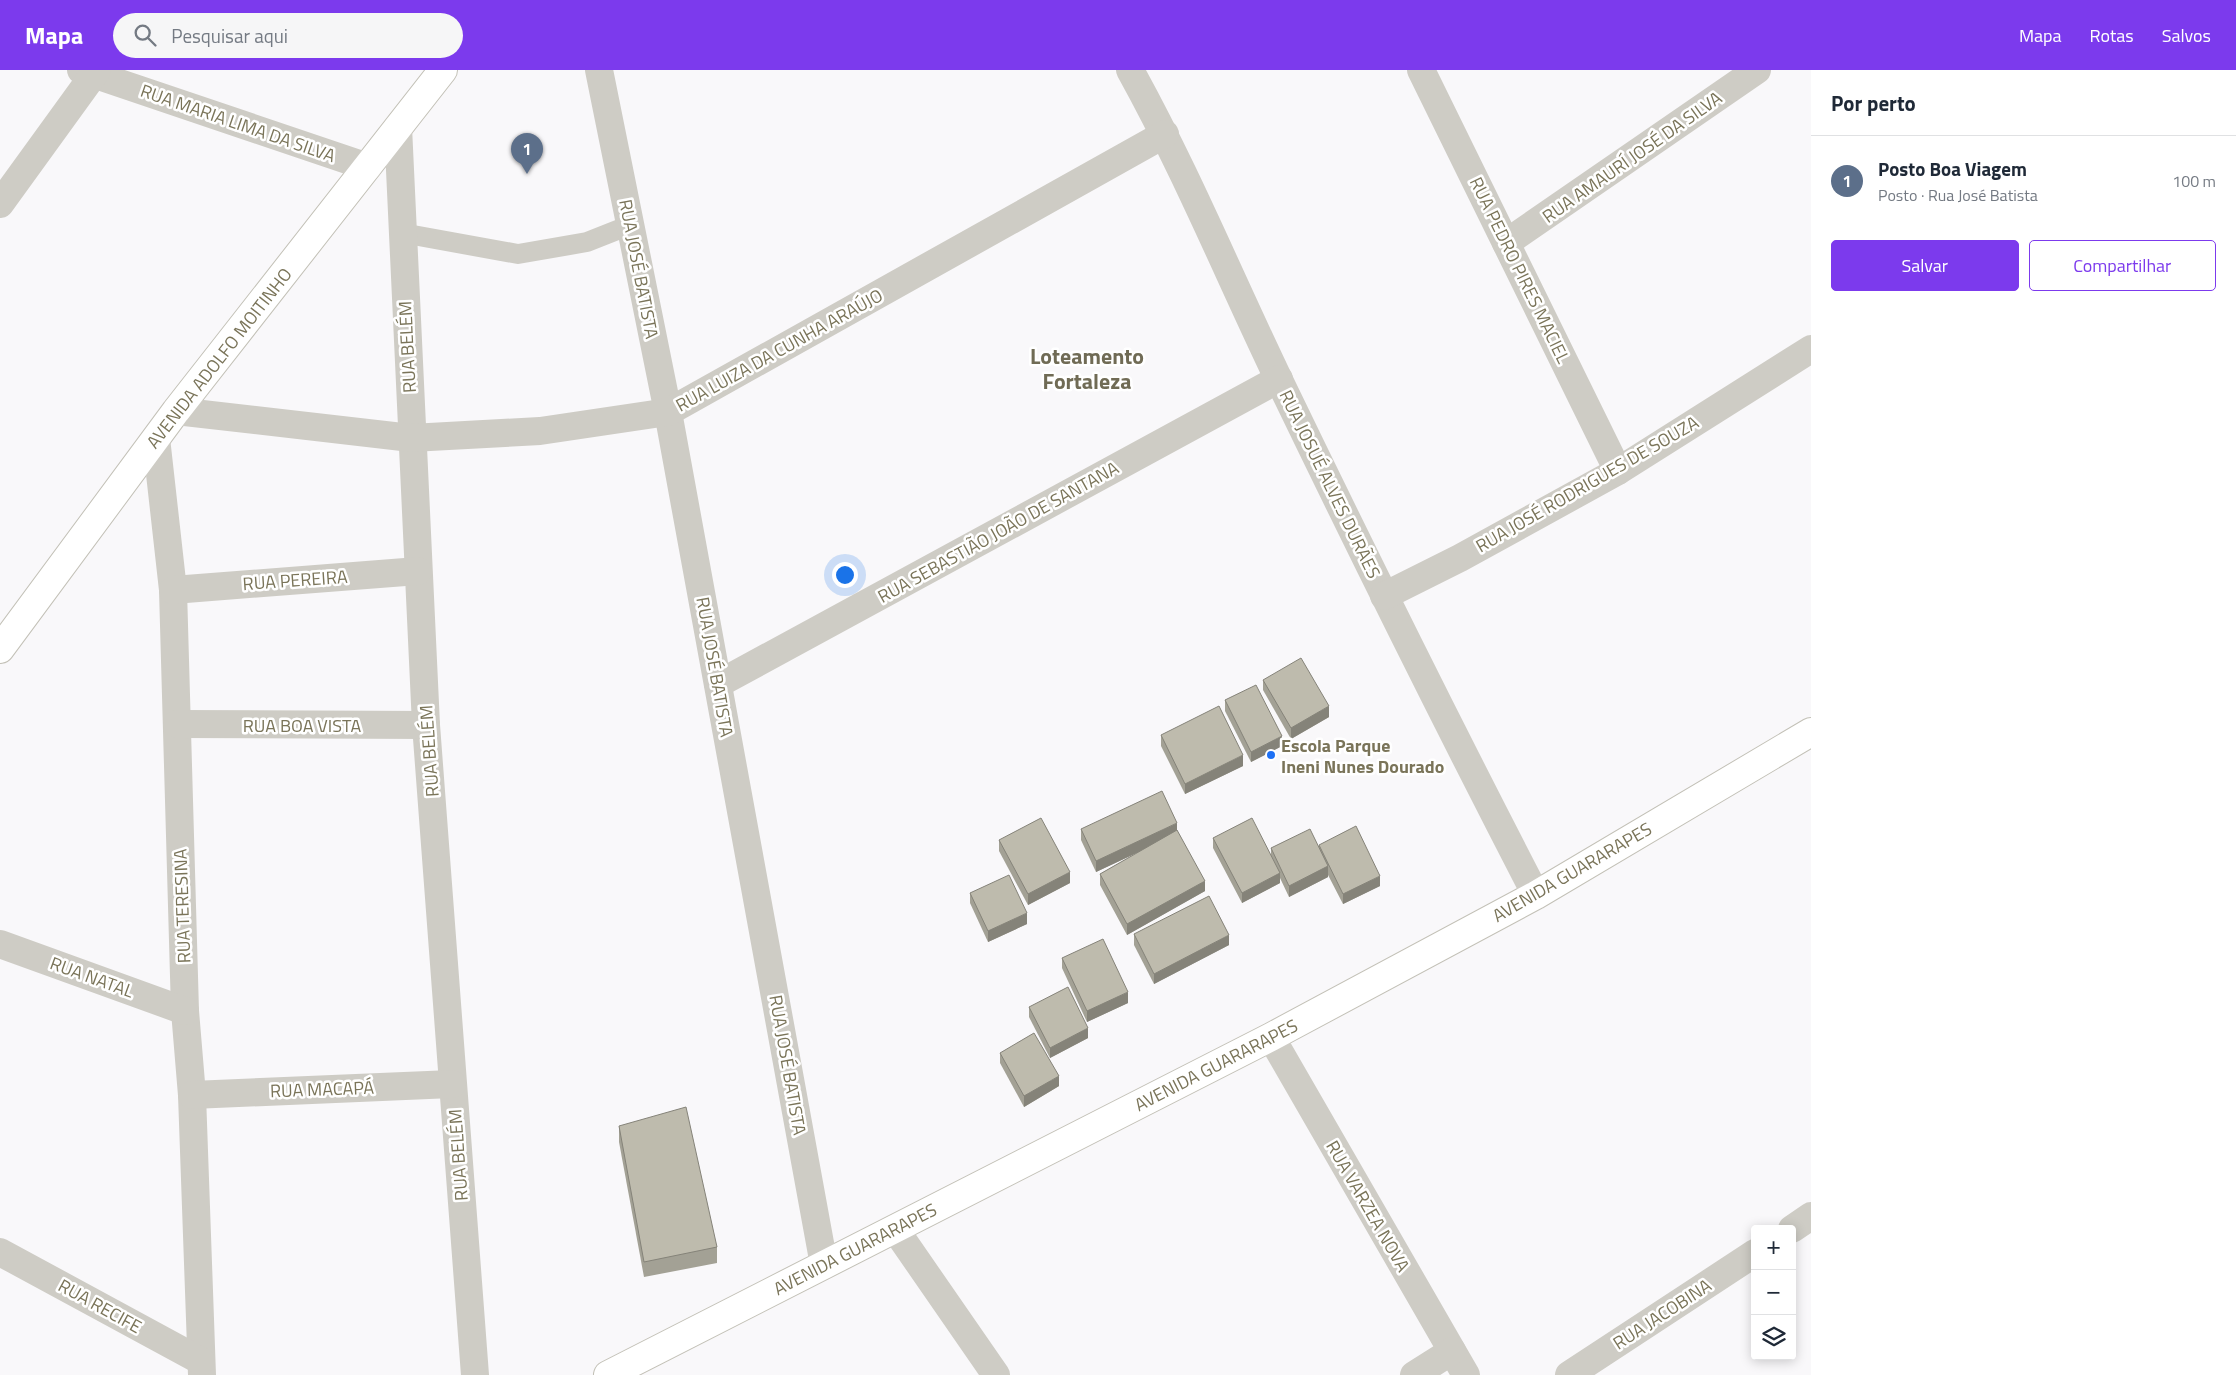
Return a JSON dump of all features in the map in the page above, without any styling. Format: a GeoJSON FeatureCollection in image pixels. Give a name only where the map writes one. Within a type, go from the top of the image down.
{"type":"FeatureCollection","features":[{"type":"Feature","properties":{"kind":"street","name":"AVENIDA ADOLFO MOITINHO"},"geometry":{"type":"LineString","coordinates":[[0,649],[176,411],[443,70]]}},
{"type":"Feature","properties":{"kind":"street","name":"RUA JOSÉ BATISTA"},"geometry":{"type":"LineString","coordinates":[[599,70],[668,412],[824,1265]]}},
{"type":"Feature","properties":{"kind":"street","name":"RUA JOSUÉ ALVES DURÃES"},"geometry":{"type":"LineString","coordinates":[[1130,70],[1166,134],[1279,380],[1384,596],[1536,895]]}},
{"type":"Feature","properties":{"kind":"street","name":"RUA PEDRO PIRES MACIEL"},"geometry":{"type":"LineString","coordinates":[[1421,70],[1618,470]]}},
{"type":"Feature","properties":{"kind":"street","name":"RUA AMAURÍ JOSÉ DA SILVA"},"geometry":{"type":"LineString","coordinates":[[1506,243],[1757,70]]}},
{"type":"Feature","properties":{"kind":"street","name":"RUA MARIA LIMA DA SILVA"},"geometry":{"type":"LineString","coordinates":[[91,71],[368,167]]}},
{"type":"Feature","properties":{"kind":"street"},"geometry":{"type":"LineString","coordinates":[[0,204],[91,71]]}},
{"type":"Feature","properties":{"kind":"street","name":"RUA BELÉM"},"geometry":{"type":"LineString","coordinates":[[398,127],[412,438],[416,473],[418,572],[426,725],[475,1375]]}},
{"type":"Feature","properties":{"kind":"street","name":"RUA LUIZA DA CUNHA ARAÚJO"},"geometry":{"type":"LineString","coordinates":[[176,411],[412,438],[540,431],[668,412],[1166,134]]}},
{"type":"Feature","properties":{"kind":"street","name":"RUA JOSÉ RODRIGUES DE SOUZA"},"geometry":{"type":"LineString","coordinates":[[1384,596],[1460,558],[1618,470],[1811,349]]}},
{"type":"Feature","properties":{"kind":"street","name":"RUA SEBASTIÃO JOÃO DE SANTANA"},"geometry":{"type":"LineString","coordinates":[[718,684],[1279,380]]}},
{"type":"Feature","properties":{"kind":"street","name":"RUA TERESINA"},"geometry":{"type":"LineString","coordinates":[[156,438],[172,590],[185,1011],[192,1095],[202,1368]]}},
{"type":"Feature","properties":{"kind":"street","name":"RUA PEREIRA"},"geometry":{"type":"LineString","coordinates":[[172,590],[418,572]]}},
{"type":"Feature","properties":{"kind":"street","name":"RUA BOA VISTA"},"geometry":{"type":"LineString","coordinates":[[177,724],[426,725]]}},
{"type":"Feature","properties":{"kind":"street","name":"AVENIDA GUARARAPES"},"geometry":{"type":"LineString","coordinates":[[610,1375],[1271,1038],[1536,895],[1811,732]]}},
{"type":"Feature","properties":{"kind":"street","name":"RUA NATAL"},"geometry":{"type":"LineString","coordinates":[[0,944],[185,1011]]}},
{"type":"Feature","properties":{"kind":"street","name":"RUA VARZEA NOVA"},"geometry":{"type":"LineString","coordinates":[[1271,1038],[1466,1375]]}},
{"type":"Feature","properties":{"kind":"street","name":"RUA MACAPÁ"},"geometry":{"type":"LineString","coordinates":[[192,1095],[452,1084]]}},
{"type":"Feature","properties":{"kind":"street"},"geometry":{"type":"LineString","coordinates":[[1796,1226],[1811,1216]]}},
{"type":"Feature","properties":{"kind":"street"},"geometry":{"type":"LineString","coordinates":[[895,1229],[996,1375]]}},
{"type":"Feature","properties":{"kind":"street","name":"RUA RECIFE"},"geometry":{"type":"LineString","coordinates":[[0,1252],[202,1368]]}},
{"type":"Feature","properties":{"kind":"street","name":"RUA JACOBINA"},"geometry":{"type":"LineString","coordinates":[[1569,1375],[1751,1256]]}},
{"type":"Feature","properties":{"kind":"street"},"geometry":{"type":"LineString","coordinates":[[1414,1375],[1452,1351]]}},
{"type":"Feature","properties":{"kind":"lane"},"geometry":{"type":"LineString","coordinates":[[402,233],[518,254],[587,242],[630,225]]}},
{"type":"Feature","properties":{"kind":"building"},"geometry":{"type":"Polygon","coordinates":[[[1301,658],[1329,706],[1291,728],[1263,680],[1301,658]]]}},
{"type":"Feature","properties":{"kind":"building"},"geometry":{"type":"Polygon","coordinates":[[[1256,685],[1282,736],[1251,752],[1225,700],[1256,685]]]}},
{"type":"Feature","properties":{"kind":"building"},"geometry":{"type":"Polygon","coordinates":[[[1219,706],[1243,755],[1185,784],[1161,735],[1219,706]]]}},
{"type":"Feature","properties":{"kind":"building"},"geometry":{"type":"Polygon","coordinates":[[[1162,791],[1177,823],[1096,861],[1081,829],[1162,791]]]}},
{"type":"Feature","properties":{"kind":"building"},"geometry":{"type":"Polygon","coordinates":[[[1041,818],[1070,872],[1028,894],[999,840],[1041,818]]]}},
{"type":"Feature","properties":{"kind":"building"},"geometry":{"type":"Polygon","coordinates":[[[1252,818],[1280,873],[1242,893],[1213,838],[1252,818]]]}},
{"type":"Feature","properties":{"kind":"building"},"geometry":{"type":"Polygon","coordinates":[[[1356,826],[1380,876],[1343,894],[1319,845],[1356,826]]]}},
{"type":"Feature","properties":{"kind":"building"},"geometry":{"type":"Polygon","coordinates":[[[1310,829],[1328,866],[1289,886],[1271,848],[1310,829]]]}},
{"type":"Feature","properties":{"kind":"building"},"geometry":{"type":"Polygon","coordinates":[[[1177,830],[1205,881],[1127,924],[1100,874],[1177,830]]]}},
{"type":"Feature","properties":{"kind":"building"},"geometry":{"type":"Polygon","coordinates":[[[1009,875],[1027,913],[988,931],[970,893],[1009,875]]]}},
{"type":"Feature","properties":{"kind":"building"},"geometry":{"type":"Polygon","coordinates":[[[1209,896],[1229,935],[1154,974],[1134,934],[1209,896]]]}},
{"type":"Feature","properties":{"kind":"building"},"geometry":{"type":"Polygon","coordinates":[[[1103,939],[1128,992],[1087,1011],[1062,958],[1103,939]]]}},
{"type":"Feature","properties":{"kind":"building"},"geometry":{"type":"Polygon","coordinates":[[[1068,987],[1088,1028],[1050,1048],[1029,1007],[1068,987]]]}},
{"type":"Feature","properties":{"kind":"building"},"geometry":{"type":"Polygon","coordinates":[[[1034,1033],[1059,1076],[1024,1096],[1000,1053],[1034,1033]]]}},
{"type":"Feature","properties":{"kind":"building"},"geometry":{"type":"Polygon","coordinates":[[[686,1107],[717,1247],[644,1262],[619,1126],[686,1107]]]}},
{"type":"Feature","properties":{"kind":"place","name":"Posto Boa Viagem"},"geometry":{"type":"Point","coordinates":[527,174]}},
{"type":"Feature","properties":{"kind":"place","name":"Escola Parque Ineni Nunes Dourado"},"geometry":{"type":"Point","coordinates":[1271,755]}},
{"type":"Feature","properties":{"kind":"district","name":"Loteamento Fortaleza"},"geometry":{"type":"Point","coordinates":[1087,368]}}]}
